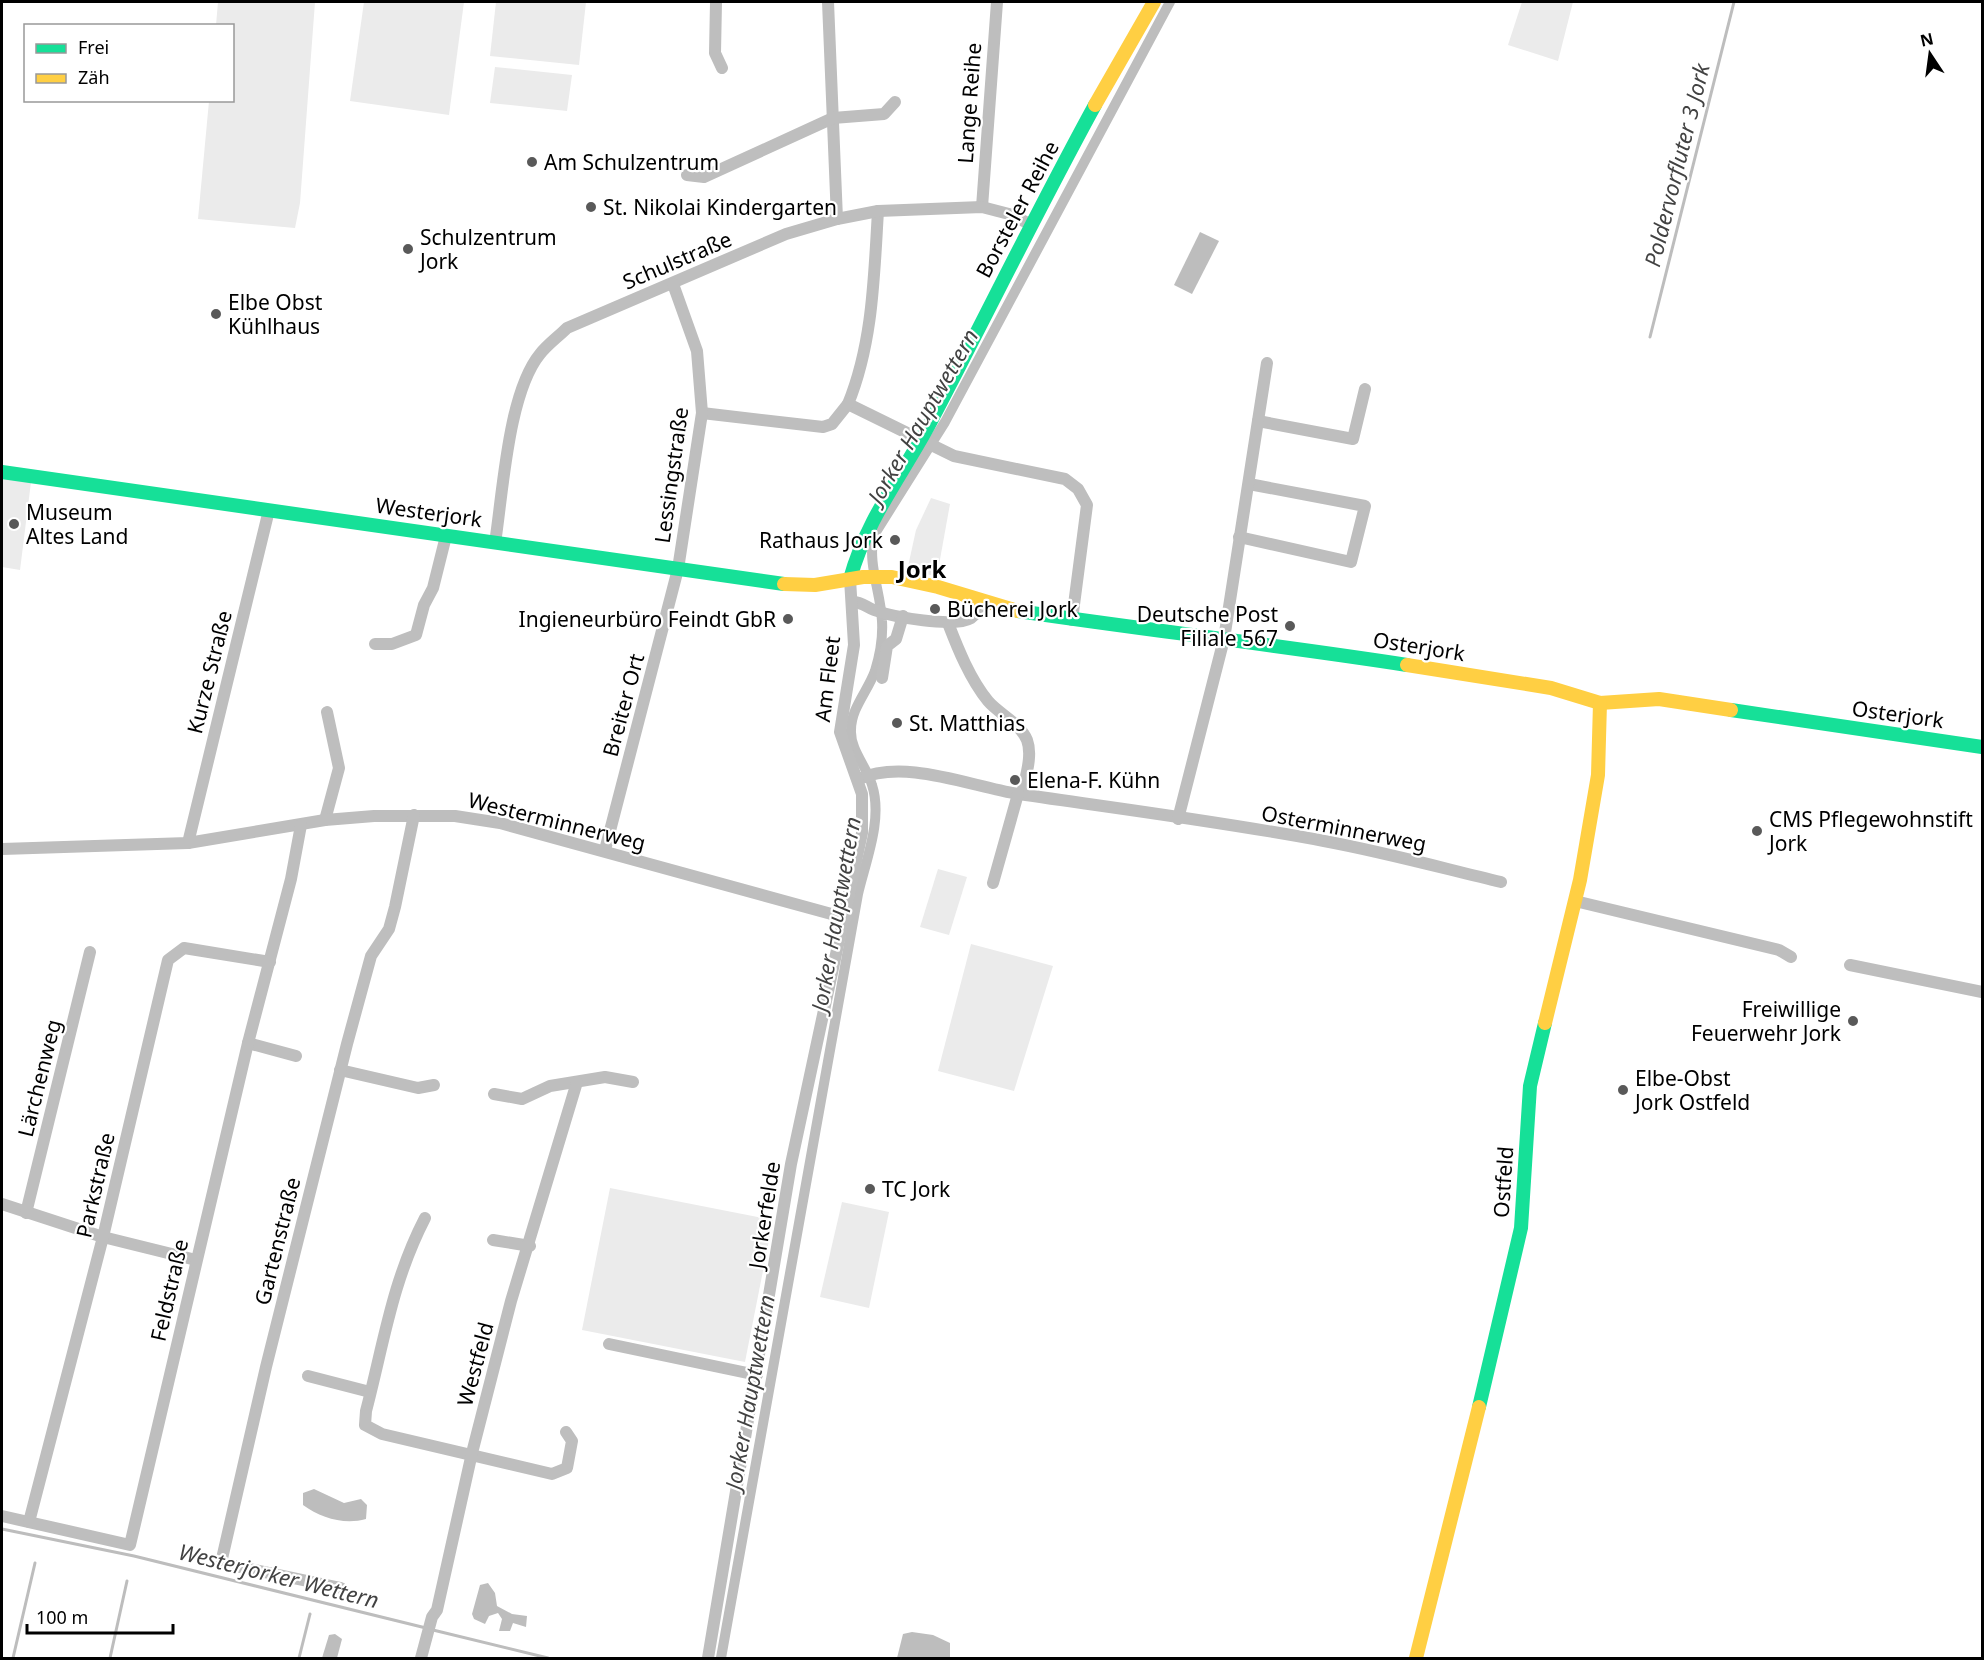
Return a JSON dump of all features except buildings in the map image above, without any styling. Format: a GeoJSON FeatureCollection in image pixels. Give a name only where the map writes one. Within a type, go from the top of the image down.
{"type":"FeatureCollection","features":[{"type":"Feature","properties":{"kind":"main road","name":"Borsteler Reihe"},"geometry":{"type":"LineString","coordinates":[[850,579],[868,526],[928,442],[1032,225],[1154,2]]}},
{"type":"Feature","properties":{"kind":"main road","name":"Westerjork"},"geometry":{"type":"LineString","coordinates":[[2,472],[801,586],[850,579]]}},
{"type":"Feature","properties":{"kind":"main road","name":"Osterjork"},"geometry":{"type":"LineString","coordinates":[[850,579],[876,576],[938,587],[981,602],[1072,620],[1273,644],[1551,688],[1600,703],[1659,699],[1983,747]]}},
{"type":"Feature","properties":{"kind":"main road","name":"Ostfeld"},"geometry":{"type":"LineString","coordinates":[[1416,1659],[1513,1271],[1521,1228],[1530,1086],[1575,901],[1596,791],[1600,703]]}},
{"type":"Feature","properties":{"kind":"street"},"geometry":{"type":"LineString","coordinates":[[716,2],[715,53],[722,68]]}},
{"type":"Feature","properties":{"kind":"street"},"geometry":{"type":"LineString","coordinates":[[828,2],[837,219]]}},
{"type":"Feature","properties":{"kind":"street","name":"Lange Reihe"},"geometry":{"type":"LineString","coordinates":[[982,207],[997,2]]}},
{"type":"Feature","properties":{"kind":"street"},"geometry":{"type":"LineString","coordinates":[[687,175],[704,177],[833,118],[884,114],[895,102]]}},
{"type":"Feature","properties":{"kind":"street","name":"Schulstraße"},"geometry":{"type":"LineString","coordinates":[[495,543],[516,403],[531,367],[540,353],[567,328],[786,234],[837,219],[878,212],[982,207],[1009,214],[1032,225]]}},
{"type":"Feature","properties":{"kind":"street"},"geometry":{"type":"LineString","coordinates":[[702,413],[823,427],[832,424],[848,404],[855,388],[872,311],[878,212]]}},
{"type":"Feature","properties":{"kind":"street","name":"Lessingstraße"},"geometry":{"type":"LineString","coordinates":[[672,284],[697,351],[702,413],[678,569]]}},
{"type":"Feature","properties":{"kind":"street"},"geometry":{"type":"LineString","coordinates":[[1178,819],[1224,639],[1267,363]]}},
{"type":"Feature","properties":{"kind":"street"},"geometry":{"type":"LineString","coordinates":[[1258,420],[1353,439],[1365,389]]}},
{"type":"Feature","properties":{"kind":"street"},"geometry":{"type":"LineString","coordinates":[[848,404],[961,458],[1065,479],[1078,489],[1087,505],[1072,620]]}},
{"type":"Feature","properties":{"kind":"street"},"geometry":{"type":"LineString","coordinates":[[1239,537],[1351,562],[1365,506],[1249,484]]}},
{"type":"Feature","properties":{"kind":"street","name":"Kurze Straße"},"geometry":{"type":"LineString","coordinates":[[188,843],[269,510]]}},
{"type":"Feature","properties":{"kind":"street"},"geometry":{"type":"LineString","coordinates":[[375,644],[392,644],[416,634],[424,604],[433,588],[446,536]]}},
{"type":"Feature","properties":{"kind":"street","name":"Breiter Ort"},"geometry":{"type":"LineString","coordinates":[[605,850],[678,569]]}},
{"type":"Feature","properties":{"kind":"street","name":"Am Fleet"},"geometry":{"type":"LineString","coordinates":[[850,579],[854,645],[840,732],[845,751],[865,777]]}},
{"type":"Feature","properties":{"kind":"street"},"geometry":{"type":"LineString","coordinates":[[853,602],[928,622],[948,622],[970,619],[977,612],[981,602]]}},
{"type":"Feature","properties":{"kind":"street"},"geometry":{"type":"LineString","coordinates":[[882,678],[887,646],[896,639],[903,616]]}},
{"type":"Feature","properties":{"kind":"street"},"geometry":{"type":"LineString","coordinates":[[948,622],[956,645],[987,700],[1022,732],[1029,752],[1020,794],[993,883]]}},
{"type":"Feature","properties":{"kind":"street"},"geometry":{"type":"LineString","coordinates":[[325,820],[339,768],[327,712]]}},
{"type":"Feature","properties":{"kind":"street","name":"Osterminnerweg"},"geometry":{"type":"LineString","coordinates":[[865,777],[932,774],[1020,794],[1322,840],[1392,854],[1501,882]]}},
{"type":"Feature","properties":{"kind":"street","name":"Jorkerfelde"},"geometry":{"type":"LineString","coordinates":[[708,1659],[791,1164],[846,918],[862,833],[865,777]]}},
{"type":"Feature","properties":{"kind":"street","name":"Westerminnerweg"},"geometry":{"type":"LineString","coordinates":[[2,849],[188,843],[325,820],[414,815],[454,816],[500,823],[605,850],[846,918]]}},
{"type":"Feature","properties":{"kind":"street","name":"Gartenstraße"},"geometry":{"type":"LineString","coordinates":[[341,1588],[221,1563],[266,1367],[340,1070],[371,957],[389,929],[414,815]]}},
{"type":"Feature","properties":{"kind":"street","name":"Feldstraße"},"geometry":{"type":"LineString","coordinates":[[29,1522],[130,1545],[248,1043],[291,879],[301,825]]}},
{"type":"Feature","properties":{"kind":"street"},"geometry":{"type":"LineString","coordinates":[[1575,901],[1779,950],[1791,957]]}},
{"type":"Feature","properties":{"kind":"street","name":"Parkstraße"},"geometry":{"type":"LineString","coordinates":[[29,1522],[103,1237],[168,960],[184,948],[270,962]]}},
{"type":"Feature","properties":{"kind":"street","name":"Lärchenweg"},"geometry":{"type":"LineString","coordinates":[[26,1213],[90,952]]}},
{"type":"Feature","properties":{"kind":"street"},"geometry":{"type":"LineString","coordinates":[[1850,965],[1983,992]]}},
{"type":"Feature","properties":{"kind":"street"},"geometry":{"type":"LineString","coordinates":[[248,1043],[296,1056]]}},
{"type":"Feature","properties":{"kind":"street"},"geometry":{"type":"LineString","coordinates":[[340,1070],[418,1088],[434,1085]]}},
{"type":"Feature","properties":{"kind":"street"},"geometry":{"type":"LineString","coordinates":[[494,1094],[522,1099],[550,1086],[605,1077],[633,1082]]}},
{"type":"Feature","properties":{"kind":"street","name":"Westfeld"},"geometry":{"type":"LineString","coordinates":[[422,1659],[430,1622],[437,1610],[472,1453],[511,1301],[530,1246],[577,1082]]}},
{"type":"Feature","properties":{"kind":"street"},"geometry":{"type":"LineString","coordinates":[[2,1204],[103,1237],[196,1260]]}},
{"type":"Feature","properties":{"kind":"street"},"geometry":{"type":"LineString","coordinates":[[425,1218],[406,1254],[390,1301],[365,1425],[382,1434],[472,1453],[552,1474],[567,1468],[572,1441],[566,1432]]}},
{"type":"Feature","properties":{"kind":"street"},"geometry":{"type":"LineString","coordinates":[[493,1240],[530,1246]]}},
{"type":"Feature","properties":{"kind":"street"},"geometry":{"type":"LineString","coordinates":[[609,1344],[757,1375]]}},
{"type":"Feature","properties":{"kind":"street"},"geometry":{"type":"LineString","coordinates":[[308,1376],[370,1392]]}},
{"type":"Feature","properties":{"kind":"street"},"geometry":{"type":"LineString","coordinates":[[2,1516],[29,1522]]}},
{"type":"Feature","properties":{"kind":"shaded area"},"geometry":{"type":"Polygon","coordinates":[[[218,2],[315,2],[300,203],[295,228],[198,219],[209,102],[234,102],[234,24],[216,24],[218,2]]]}},
{"type":"Feature","properties":{"kind":"shaded area"},"geometry":{"type":"Polygon","coordinates":[[[364,2],[464,2],[449,115],[350,101],[364,2]]]}},
{"type":"Feature","properties":{"kind":"shaded area"},"geometry":{"type":"Polygon","coordinates":[[[496,2],[586,2],[579,65],[490,56],[496,2]]]}},
{"type":"Feature","properties":{"kind":"shaded area"},"geometry":{"type":"Polygon","coordinates":[[[1522,2],[1573,2],[1558,61],[1508,45],[1522,2]]]}},
{"type":"Feature","properties":{"kind":"shaded area"},"geometry":{"type":"Polygon","coordinates":[[[495,67],[572,75],[567,111],[490,103],[495,67]]]}},
{"type":"Feature","properties":{"kind":"shaded area"},"geometry":{"type":"Polygon","coordinates":[[[1200,232],[1219,241],[1192,294],[1174,285],[1200,232]]]}},
{"type":"Feature","properties":{"kind":"shaded area","name":"Museum Altes Land"},"geometry":{"type":"Polygon","coordinates":[[[2,478],[31,482],[20,570],[2,567],[2,478]]]}},
{"type":"Feature","properties":{"kind":"shaded area"},"geometry":{"type":"Polygon","coordinates":[[[931,498],[950,504],[937,576],[907,571],[916,530],[931,498]]]}},
{"type":"Feature","properties":{"kind":"shaded area"},"geometry":{"type":"Polygon","coordinates":[[[938,869],[967,877],[949,935],[920,927],[938,869]]]}},
{"type":"Feature","properties":{"kind":"shaded area"},"geometry":{"type":"Polygon","coordinates":[[[971,944],[1053,966],[1014,1091],[938,1071],[971,944]]]}},
{"type":"Feature","properties":{"kind":"shaded area"},"geometry":{"type":"Polygon","coordinates":[[[610,1188],[773,1220],[745,1362],[582,1330],[610,1188]]]}},
{"type":"Feature","properties":{"kind":"shaded area"},"geometry":{"type":"Polygon","coordinates":[[[842,1202],[889,1212],[869,1308],[820,1297],[842,1202]]]}},
{"type":"Feature","properties":{"kind":"shaded area"},"geometry":{"type":"Polygon","coordinates":[[[314,1489],[344,1503],[361,1499],[367,1505],[366,1519],[341,1521],[310,1510],[303,1505],[303,1493],[314,1489]]]}},
{"type":"Feature","properties":{"kind":"shaded area"},"geometry":{"type":"Polygon","coordinates":[[[488,1583],[495,1593],[497,1606],[512,1614],[527,1616],[526,1627],[513,1623],[510,1631],[499,1631],[502,1619],[498,1613],[489,1616],[485,1624],[474,1619],[472,1614],[480,1585],[488,1583]]]}},
{"type":"Feature","properties":{"kind":"shaded area"},"geometry":{"type":"Polygon","coordinates":[[[912,1632],[933,1635],[950,1643],[950,1658],[897,1658],[903,1634],[912,1632]]]}},
{"type":"Feature","properties":{"kind":"shaded area"},"geometry":{"type":"Polygon","coordinates":[[[335,1634],[342,1639],[337,1658],[322,1658],[329,1635],[335,1634]]]}},
{"type":"Feature","properties":{"kind":"waterway","name":"Jorker Hauptwettern"},"geometry":{"type":"LineString","coordinates":[[721,1658],[858,894],[875,825],[875,798],[872,785],[851,737],[854,714],[875,671],[882,640],[881,610],[872,556],[874,535],[945,422],[1170,2]]}},
{"type":"Feature","properties":{"kind":"waterway","name":"Poldervorfluter 3 Jork"},"geometry":{"type":"LineString","coordinates":[[1650,337],[1734,2]]}},
{"type":"Feature","properties":{"kind":"waterway","name":"Westerjorker Wettern"},"geometry":{"type":"LineString","coordinates":[[2,1529],[134,1556],[426,1628]]}},
{"type":"Feature","properties":{"kind":"waterway"},"geometry":{"type":"LineString","coordinates":[[13,1658],[35,1563]]}},
{"type":"Feature","properties":{"kind":"waterway"},"geometry":{"type":"LineString","coordinates":[[110,1658],[127,1581]]}},
{"type":"Feature","properties":{"kind":"waterway"},"geometry":{"type":"LineString","coordinates":[[299,1658],[310,1614]]}},
{"type":"Feature","properties":{"kind":"waterway","name":"Westerjorker Wettern"},"geometry":{"type":"LineString","coordinates":[[433,1630],[548,1658]]}},
{"type":"Feature","properties":{"kind":"traffic: fast"},"geometry":{"type":"LineString","coordinates":[[850,579],[875,517],[931,421],[1095,105]]}},
{"type":"Feature","properties":{"kind":"traffic: fast"},"geometry":{"type":"LineString","coordinates":[[2,472],[784,584]]}},
{"type":"Feature","properties":{"kind":"traffic: fast"},"geometry":{"type":"LineString","coordinates":[[1018,611],[1407,665]]}},
{"type":"Feature","properties":{"kind":"traffic: fast"},"geometry":{"type":"LineString","coordinates":[[1731,710],[1982,747]]}},
{"type":"Feature","properties":{"kind":"traffic: fast"},"geometry":{"type":"LineString","coordinates":[[1479,1407],[1521,1228],[1530,1086],[1545,1023]]}},
{"type":"Feature","properties":{"kind":"traffic: slow"},"geometry":{"type":"LineString","coordinates":[[1095,105],[1154,2]]}},
{"type":"Feature","properties":{"kind":"traffic: slow"},"geometry":{"type":"LineString","coordinates":[[784,584],[815,585],[863,577],[892,577],[938,587],[1018,611]]}},
{"type":"Feature","properties":{"kind":"traffic: slow"},"geometry":{"type":"LineString","coordinates":[[1407,665],[1551,688],[1600,703],[1659,699],[1731,710]]}},
{"type":"Feature","properties":{"kind":"traffic: slow"},"geometry":{"type":"LineString","coordinates":[[1545,1023],[1580,880],[1598,775],[1600,703]]}},
{"type":"Feature","properties":{"kind":"traffic: slow"},"geometry":{"type":"LineString","coordinates":[[1416,1658],[1479,1407]]}},
{"type":"Feature","properties":{"kind":"place","name":"Am Schulzentrum"},"geometry":{"type":"Point","coordinates":[532,162]}},
{"type":"Feature","properties":{"kind":"place","name":"St. Nikolai Kindergarten"},"geometry":{"type":"Point","coordinates":[591,207]}},
{"type":"Feature","properties":{"kind":"place","name":"Schulzentrum Jork"},"geometry":{"type":"Point","coordinates":[408,249]}},
{"type":"Feature","properties":{"kind":"place","name":"Elbe Obst Kühlhaus"},"geometry":{"type":"Point","coordinates":[216,314]}},
{"type":"Feature","properties":{"kind":"place","name":"Museum Altes Land"},"geometry":{"type":"Point","coordinates":[14,524]}},
{"type":"Feature","properties":{"kind":"place","name":"Rathaus Jork"},"geometry":{"type":"Point","coordinates":[895,540]}},
{"type":"Feature","properties":{"kind":"place","name":"Bücherei Jork"},"geometry":{"type":"Point","coordinates":[935,609]}},
{"type":"Feature","properties":{"kind":"place","name":"Ingieneurbüro Feindt GbR"},"geometry":{"type":"Point","coordinates":[788,619]}},
{"type":"Feature","properties":{"kind":"place","name":"Deutsche Post Filiale 567"},"geometry":{"type":"Point","coordinates":[1290,626]}},
{"type":"Feature","properties":{"kind":"place","name":"St. Matthias"},"geometry":{"type":"Point","coordinates":[897,723]}},
{"type":"Feature","properties":{"kind":"place","name":"Elena-F. Kühn"},"geometry":{"type":"Point","coordinates":[1015,780]}},
{"type":"Feature","properties":{"kind":"place","name":"CMS Pflegewohnstift Jork"},"geometry":{"type":"Point","coordinates":[1757,831]}},
{"type":"Feature","properties":{"kind":"place","name":"Freiwillige Feuerwehr Jork"},"geometry":{"type":"Point","coordinates":[1853,1021]}},
{"type":"Feature","properties":{"kind":"place","name":"Elbe-Obst Jork Ostfeld"},"geometry":{"type":"Point","coordinates":[1623,1090]}},
{"type":"Feature","properties":{"kind":"place","name":"TC Jork"},"geometry":{"type":"Point","coordinates":[870,1189]}},
{"type":"Feature","properties":{"kind":"district","name":"Jork"},"geometry":{"type":"Point","coordinates":[922,568]}}]}
